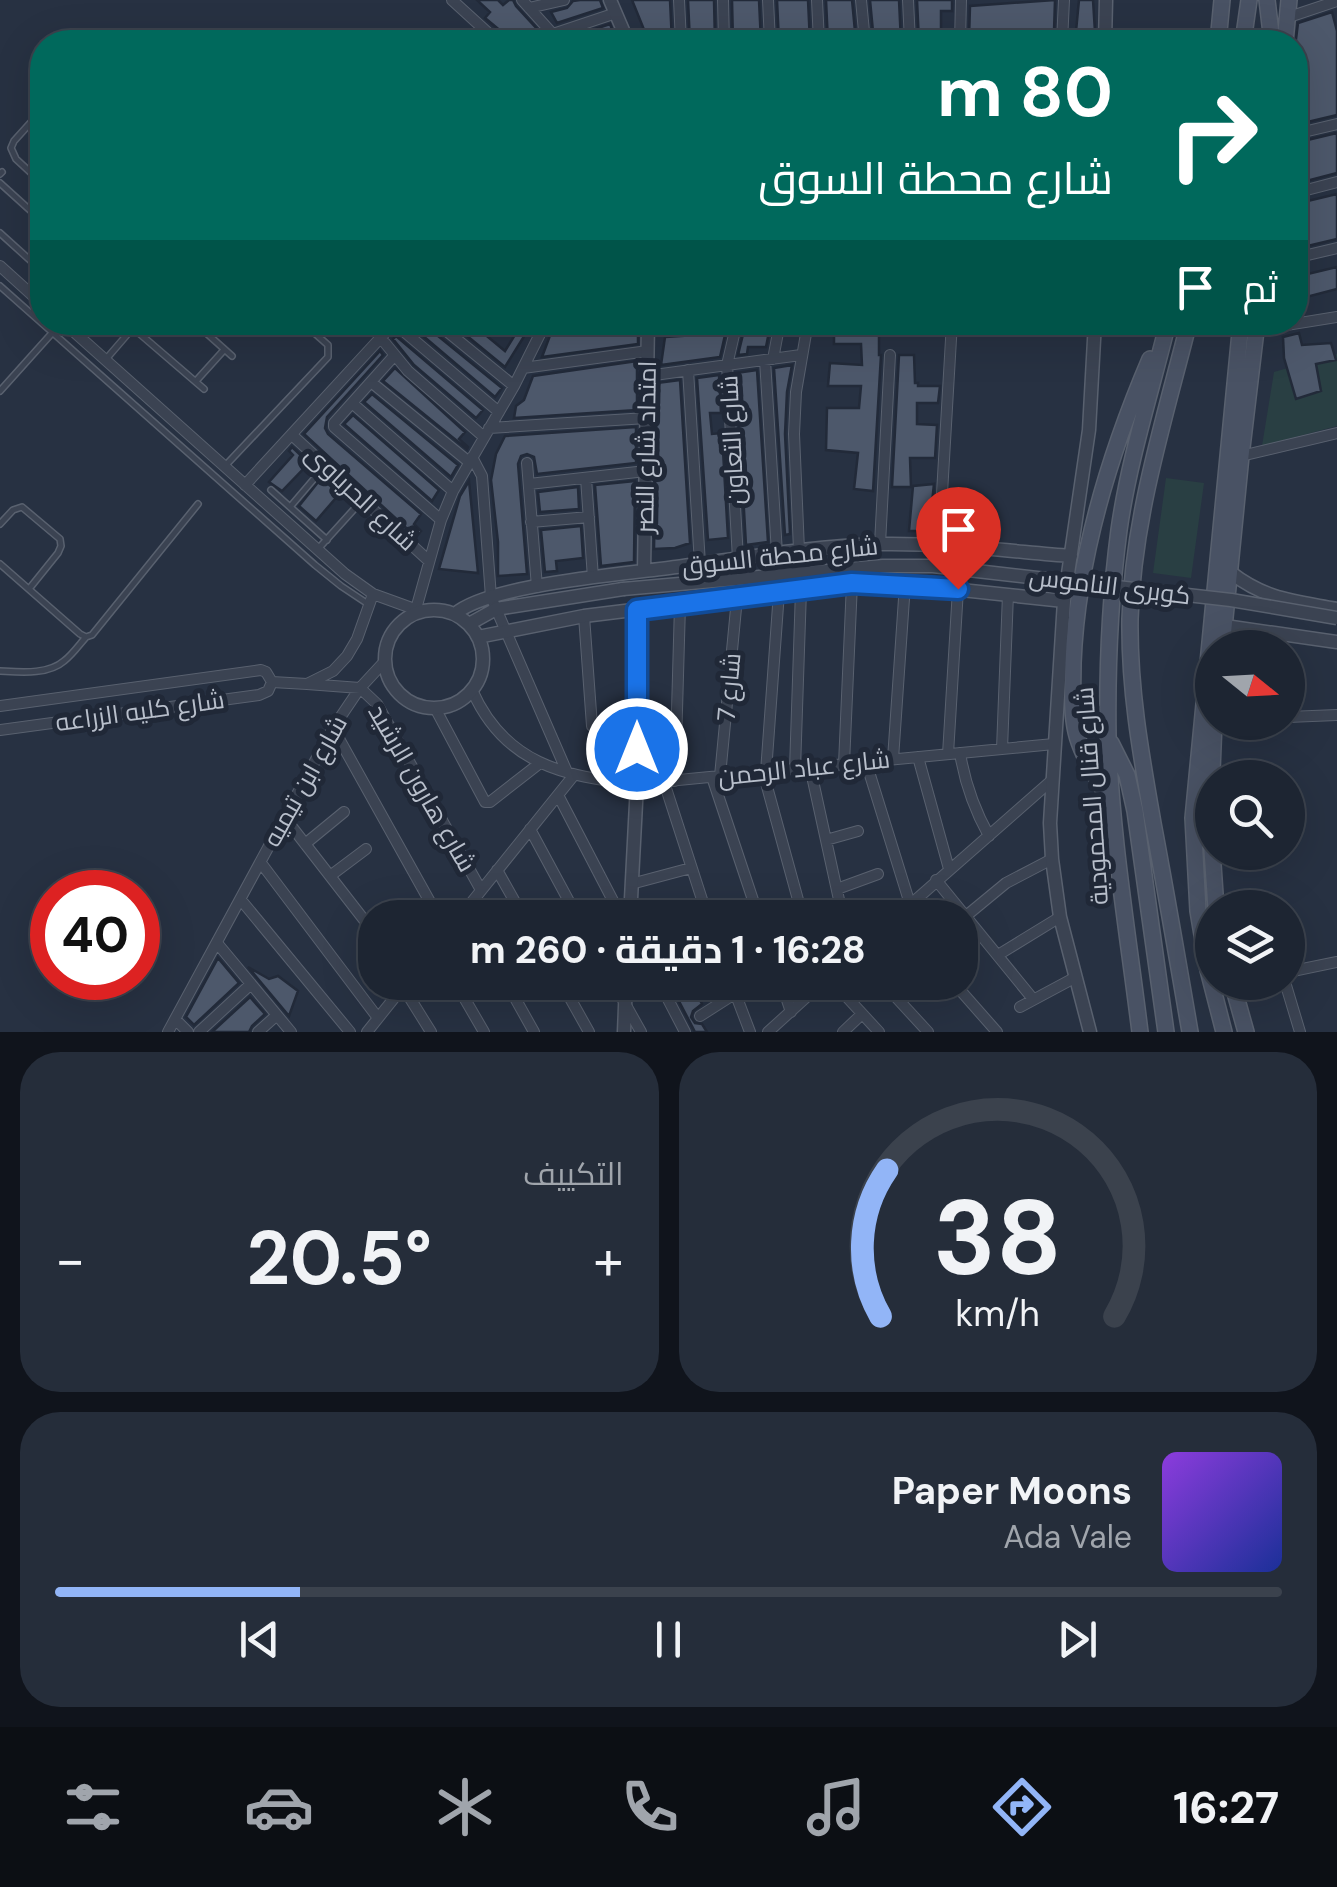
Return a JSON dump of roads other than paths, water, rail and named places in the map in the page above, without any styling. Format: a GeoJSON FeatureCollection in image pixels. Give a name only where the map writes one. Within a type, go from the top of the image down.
{"type":"FeatureCollection","features":[{"type":"Feature","properties":{"kind":"main road"},"geometry":{"type":"LineString","coordinates":[[1208,0],[1222,8]]}},
{"type":"Feature","properties":{"kind":"main road"},"geometry":{"type":"LineString","coordinates":[[1244,30],[1248,0]]}},
{"type":"Feature","properties":{"kind":"main road"},"geometry":{"type":"LineString","coordinates":[[1267,0],[1271,30]]}},
{"type":"Feature","properties":{"kind":"main road"},"geometry":{"type":"LineString","coordinates":[[1113,814],[1081,749],[1074,720],[1076,617],[1095,518],[1124,422],[1161,335]]}},
{"type":"Feature","properties":{"kind":"main road","name":"شارع قنال المحمودية"},"geometry":{"type":"LineString","coordinates":[[1140,1032],[1113,814],[1108,657],[1120,530],[1137,436],[1163,335]]}},
{"type":"Feature","properties":{"kind":"main road"},"geometry":{"type":"LineString","coordinates":[[1186,335],[1146,487],[1132,586],[1132,688],[1135,724],[1190,1032]]}},
{"type":"Feature","properties":{"kind":"main road"},"geometry":{"type":"LineString","coordinates":[[1224,630],[1250,335]]}},
{"type":"Feature","properties":{"kind":"main road"},"geometry":{"type":"LineString","coordinates":[[1215,890],[1205,755],[1250,335]]}},
{"type":"Feature","properties":{"kind":"main road"},"geometry":{"type":"LineString","coordinates":[[1108,738],[1128,775],[1144,860],[1166,1032]]}},
{"type":"Feature","properties":{"kind":"main road"},"geometry":{"type":"LineString","coordinates":[[1209,740],[1193,818],[1195,880],[1202,940],[1224,1032]]}},
{"type":"Feature","properties":{"kind":"main road"},"geometry":{"type":"LineString","coordinates":[[1238,1000],[1246,1032]]}},
{"type":"Feature","properties":{"kind":"street"},"geometry":{"type":"LineString","coordinates":[[452,0],[485,30]]}},
{"type":"Feature","properties":{"kind":"street"},"geometry":{"type":"LineString","coordinates":[[525,4],[564,0]]}},
{"type":"Feature","properties":{"kind":"street"},"geometry":{"type":"LineString","coordinates":[[680,0],[681,30]]}},
{"type":"Feature","properties":{"kind":"street"},"geometry":{"type":"LineString","coordinates":[[723,0],[724,30]]}},
{"type":"Feature","properties":{"kind":"street"},"geometry":{"type":"LineString","coordinates":[[768,0],[769,30]]}},
{"type":"Feature","properties":{"kind":"street"},"geometry":{"type":"LineString","coordinates":[[817,0],[818,30]]}},
{"type":"Feature","properties":{"kind":"street"},"geometry":{"type":"LineString","coordinates":[[861,0],[864,30]]}},
{"type":"Feature","properties":{"kind":"street"},"geometry":{"type":"LineString","coordinates":[[908,0],[909,30]]}},
{"type":"Feature","properties":{"kind":"street"},"geometry":{"type":"LineString","coordinates":[[960,30],[961,0]]}},
{"type":"Feature","properties":{"kind":"street"},"geometry":{"type":"LineString","coordinates":[[1063,30],[1064,0]]}},
{"type":"Feature","properties":{"kind":"street"},"geometry":{"type":"LineString","coordinates":[[1105,30],[1106,0]]}},
{"type":"Feature","properties":{"kind":"street"},"geometry":{"type":"LineString","coordinates":[[525,4],[549,30]]}},
{"type":"Feature","properties":{"kind":"street"},"geometry":{"type":"LineString","coordinates":[[1289,8],[1336,5]]}},
{"type":"Feature","properties":{"kind":"street"},"geometry":{"type":"LineString","coordinates":[[571,30],[613,7],[623,30]]}},
{"type":"Feature","properties":{"kind":"street"},"geometry":{"type":"LineString","coordinates":[[1308,131],[1337,124]]}},
{"type":"Feature","properties":{"kind":"street"},"geometry":{"type":"LineString","coordinates":[[1308,190],[1337,182]]}},
{"type":"Feature","properties":{"kind":"street"},"geometry":{"type":"LineString","coordinates":[[1308,255],[1337,248]]}},
{"type":"Feature","properties":{"kind":"street"},"geometry":{"type":"LineString","coordinates":[[0,266],[30,293]]}},
{"type":"Feature","properties":{"kind":"street"},"geometry":{"type":"LineString","coordinates":[[1308,320],[1337,317]]}},
{"type":"Feature","properties":{"kind":"street"},"geometry":{"type":"LineString","coordinates":[[77,335],[371,600],[455,614],[478,638],[483,659],[472,690],[455,703],[435,708],[416,705],[400,695],[389,679],[384,660]]}},
{"type":"Feature","properties":{"kind":"street"},"geometry":{"type":"LineString","coordinates":[[245,485],[389,335]]}},
{"type":"Feature","properties":{"kind":"street"},"geometry":{"type":"LineString","coordinates":[[409,335],[499,412]]}},
{"type":"Feature","properties":{"kind":"street"},"geometry":{"type":"LineString","coordinates":[[451,335],[514,386]]}},
{"type":"Feature","properties":{"kind":"street"},"geometry":{"type":"LineString","coordinates":[[418,610],[452,491],[540,335]]}},
{"type":"Feature","properties":{"kind":"street","name":"امتداد شارع النصر"},"geometry":{"type":"LineString","coordinates":[[644,571],[648,335]]}},
{"type":"Feature","properties":{"kind":"street","name":"شارع التعاون"},"geometry":{"type":"LineString","coordinates":[[734,335],[727,365],[738,558]]}},
{"type":"Feature","properties":{"kind":"street"},"geometry":{"type":"LineString","coordinates":[[776,335],[769,360],[776,554]]}},
{"type":"Feature","properties":{"kind":"street"},"geometry":{"type":"LineString","coordinates":[[799,550],[794,434],[805,335]]}},
{"type":"Feature","properties":{"kind":"street"},"geometry":{"type":"LineString","coordinates":[[940,545],[951,335]]}},
{"type":"Feature","properties":{"kind":"street","name":"شارع قنال المحمودية"},"geometry":{"type":"LineString","coordinates":[[1090,1032],[1060,918],[1052,859],[1051,781],[1064,601],[1089,430],[1094,335]]}},
{"type":"Feature","properties":{"kind":"street"},"geometry":{"type":"LineString","coordinates":[[385,343],[394,356],[487,432],[647,418]]}},
{"type":"Feature","properties":{"kind":"street"},"geometry":{"type":"LineString","coordinates":[[523,368],[648,351]]}},
{"type":"Feature","properties":{"kind":"street"},"geometry":{"type":"LineString","coordinates":[[648,376],[801,355]]}},
{"type":"Feature","properties":{"kind":"street"},"geometry":{"type":"LineString","coordinates":[[880,544],[890,355]]}},
{"type":"Feature","properties":{"kind":"street"},"geometry":{"type":"LineString","coordinates":[[394,356],[334,423],[334,428],[441,520]]}},
{"type":"Feature","properties":{"kind":"street"},"geometry":{"type":"LineString","coordinates":[[688,370],[700,564]]}},
{"type":"Feature","properties":{"kind":"street"},"geometry":{"type":"LineString","coordinates":[[371,382],[479,466],[493,603],[571,774],[475,900]]}},
{"type":"Feature","properties":{"kind":"street"},"geometry":{"type":"LineString","coordinates":[[352,403],[452,491]]}},
{"type":"Feature","properties":{"kind":"street","name":"شارع الحرباوى"},"geometry":{"type":"LineString","coordinates":[[292,434],[430,561]]}},
{"type":"Feature","properties":{"kind":"street"},"geometry":{"type":"LineString","coordinates":[[1241,456],[1337,434]]}},
{"type":"Feature","properties":{"kind":"street"},"geometry":{"type":"LineString","coordinates":[[527,463],[536,587]]}},
{"type":"Feature","properties":{"kind":"street"},"geometry":{"type":"LineString","coordinates":[[529,484],[646,471]]}},
{"type":"Feature","properties":{"kind":"street"},"geometry":{"type":"LineString","coordinates":[[586,478],[592,578]]}},
{"type":"Feature","properties":{"kind":"street"},"geometry":{"type":"LineString","coordinates":[[532,522],[588,518]]}},
{"type":"Feature","properties":{"kind":"street","name":"شارع محطة السوق"},"geometry":{"type":"LineString","coordinates":[[493,603],[536,587],[799,550],[880,544],[940,545],[1071,556]]}},
{"type":"Feature","properties":{"kind":"street","name":"كوبرى الناموس"},"geometry":{"type":"LineString","coordinates":[[468,624],[493,603],[883,566],[933,566],[1231,600],[1337,618]]}},
{"type":"Feature","properties":{"kind":"street"},"geometry":{"type":"LineString","coordinates":[[1230,572],[1266,595],[1337,609]]}},
{"type":"Feature","properties":{"kind":"street"},"geometry":{"type":"LineString","coordinates":[[844,764],[852,583]]}},
{"type":"Feature","properties":{"kind":"street","name":"شارع محطة السوق"},"geometry":{"type":"LineString","coordinates":[[478,638],[584,616],[852,583],[905,584],[1064,601]]}},
{"type":"Feature","properties":{"kind":"street"},"geometry":{"type":"LineString","coordinates":[[893,760],[905,584]]}},
{"type":"Feature","properties":{"kind":"street"},"geometry":{"type":"LineString","coordinates":[[958,589],[954,753],[989,836]]}},
{"type":"Feature","properties":{"kind":"street"},"geometry":{"type":"LineString","coordinates":[[795,769],[801,590]]}},
{"type":"Feature","properties":{"kind":"street"},"geometry":{"type":"LineString","coordinates":[[779,592],[764,772],[798,900]]}},
{"type":"Feature","properties":{"kind":"street"},"geometry":{"type":"LineString","coordinates":[[1002,748],[1008,594]]}},
{"type":"Feature","properties":{"kind":"street","name":"شارع 7"},"geometry":{"type":"LineString","coordinates":[[716,777],[737,598]]}},
{"type":"Feature","properties":{"kind":"street"},"geometry":{"type":"LineString","coordinates":[[307,684],[333,671],[347,656],[371,600]]}},
{"type":"Feature","properties":{"kind":"street"},"geometry":{"type":"LineString","coordinates":[[455,614],[463,607],[493,603]]}},
{"type":"Feature","properties":{"kind":"street"},"geometry":{"type":"LineString","coordinates":[[680,604],[670,781],[703,900]]}},
{"type":"Feature","properties":{"kind":"street","name":"شارع ابن تيميه"},"geometry":{"type":"LineString","coordinates":[[168,1032],[333,728],[384,660],[394,630],[418,610]]}},
{"type":"Feature","properties":{"kind":"street"},"geometry":{"type":"LineString","coordinates":[[629,900],[636,784],[637,610]]}},
{"type":"Feature","properties":{"kind":"street"},"geometry":{"type":"LineString","coordinates":[[584,616],[592,726]]}},
{"type":"Feature","properties":{"kind":"street"},"geometry":{"type":"LineString","coordinates":[[1225,626],[1337,642]]}},
{"type":"Feature","properties":{"kind":"street","name":"شارع كليه الزراعه"},"geometry":{"type":"LineString","coordinates":[[0,706],[261,670],[272,682],[268,691],[259,695],[0,730]]}},
{"type":"Feature","properties":{"kind":"street","name":"شارع كليه الزراعه"},"geometry":{"type":"LineString","coordinates":[[272,682],[360,688]]}},
{"type":"Feature","properties":{"kind":"street","name":"شارع هارون الرشيد"},"geometry":{"type":"LineString","coordinates":[[360,688],[377,704],[394,730],[481,890]]}},
{"type":"Feature","properties":{"kind":"street","name":"شارع عباد الرحمن"},"geometry":{"type":"LineString","coordinates":[[472,690],[496,731],[516,750],[571,774],[636,784],[1054,744]]}},
{"type":"Feature","properties":{"kind":"street"},"geometry":{"type":"LineString","coordinates":[[435,708],[486,802],[540,763]]}},
{"type":"Feature","properties":{"kind":"street"},"geometry":{"type":"LineString","coordinates":[[1305,717],[1337,715]]}},
{"type":"Feature","properties":{"kind":"street"},"geometry":{"type":"LineString","coordinates":[[333,728],[429,900]]}},
{"type":"Feature","properties":{"kind":"street"},"geometry":{"type":"LineString","coordinates":[[918,757],[949,869]]}},
{"type":"Feature","properties":{"kind":"street"},"geometry":{"type":"LineString","coordinates":[[866,762],[909,900]]}},
{"type":"Feature","properties":{"kind":"street"},"geometry":{"type":"LineString","coordinates":[[810,767],[839,900]]}},
{"type":"Feature","properties":{"kind":"street"},"geometry":{"type":"LineString","coordinates":[[716,777],[754,900]]}},
{"type":"Feature","properties":{"kind":"street"},"geometry":{"type":"LineString","coordinates":[[914,900],[1051,781]]}},
{"type":"Feature","properties":{"kind":"street"},"geometry":{"type":"LineString","coordinates":[[558,795],[616,900]]}},
{"type":"Feature","properties":{"kind":"street"},"geometry":{"type":"LineString","coordinates":[[305,844],[344,812]]}},
{"type":"Feature","properties":{"kind":"street"},"geometry":{"type":"LineString","coordinates":[[285,818],[358,912]]}},
{"type":"Feature","properties":{"kind":"street"},"geometry":{"type":"LineString","coordinates":[[530,829],[568,900]]}},
{"type":"Feature","properties":{"kind":"street"},"geometry":{"type":"LineString","coordinates":[[826,840],[858,830]]}},
{"type":"Feature","properties":{"kind":"street"},"geometry":{"type":"LineString","coordinates":[[330,876],[366,849]]}},
{"type":"Feature","properties":{"kind":"street"},"geometry":{"type":"LineString","coordinates":[[978,906],[1006,883],[1052,859]]}},
{"type":"Feature","properties":{"kind":"street"},"geometry":{"type":"LineString","coordinates":[[260,863],[378,1018]]}},
{"type":"Feature","properties":{"kind":"street"},"geometry":{"type":"LineString","coordinates":[[632,884],[691,868]]}},
{"type":"Feature","properties":{"kind":"street"},"geometry":{"type":"LineString","coordinates":[[497,870],[514,900]]}},
{"type":"Feature","properties":{"kind":"street"},"geometry":{"type":"LineString","coordinates":[[837,888],[878,874]]}},
{"type":"Feature","properties":{"kind":"street"},"geometry":{"type":"LineString","coordinates":[[936,880],[953,900]]}},
{"type":"Feature","properties":{"kind":"street"},"geometry":{"type":"LineString","coordinates":[[241,900],[350,1032]]}},
{"type":"Feature","properties":{"kind":"street"},"geometry":{"type":"LineString","coordinates":[[998,955],[1060,918]]}},
{"type":"Feature","properties":{"kind":"street"},"geometry":{"type":"LineString","coordinates":[[978,931],[1033,998]]}},
{"type":"Feature","properties":{"kind":"street"},"geometry":{"type":"LineString","coordinates":[[217,943],[291,1032]]}},
{"type":"Feature","properties":{"kind":"street"},"geometry":{"type":"LineString","coordinates":[[1305,968],[1336,962],[1337,975]]}},
{"type":"Feature","properties":{"kind":"street"},"geometry":{"type":"LineString","coordinates":[[1020,1007],[1076,977]]}},
{"type":"Feature","properties":{"kind":"street"},"geometry":{"type":"LineString","coordinates":[[198,1032],[251,984]]}},
{"type":"Feature","properties":{"kind":"street"},"geometry":{"type":"LineString","coordinates":[[367,1032],[393,1000]]}},
{"type":"Feature","properties":{"kind":"street"},"geometry":{"type":"LineString","coordinates":[[413,1000],[431,1032]]}},
{"type":"Feature","properties":{"kind":"street"},"geometry":{"type":"LineString","coordinates":[[465,1000],[484,1032]]}},
{"type":"Feature","properties":{"kind":"street"},"geometry":{"type":"LineString","coordinates":[[516,1000],[534,1032]]}},
{"type":"Feature","properties":{"kind":"street"},"geometry":{"type":"LineString","coordinates":[[570,1000],[588,1032]]}},
{"type":"Feature","properties":{"kind":"street"},"geometry":{"type":"LineString","coordinates":[[623,1000],[641,1032]]}},
{"type":"Feature","properties":{"kind":"street"},"geometry":{"type":"LineString","coordinates":[[624,1032],[625,1000]]}},
{"type":"Feature","properties":{"kind":"street"},"geometry":{"type":"LineString","coordinates":[[668,1000],[685,1032]]}},
{"type":"Feature","properties":{"kind":"street"},"geometry":{"type":"LineString","coordinates":[[700,1016],[719,1000]]}},
{"type":"Feature","properties":{"kind":"street"},"geometry":{"type":"LineString","coordinates":[[738,1000],[750,1032]]}},
{"type":"Feature","properties":{"kind":"street"},"geometry":{"type":"LineString","coordinates":[[787,1000],[791,1012]]}},
{"type":"Feature","properties":{"kind":"street"},"geometry":{"type":"LineString","coordinates":[[768,1032],[805,1000]]}},
{"type":"Feature","properties":{"kind":"street"},"geometry":{"type":"LineString","coordinates":[[845,1000],[878,1032]]}},
{"type":"Feature","properties":{"kind":"street"},"geometry":{"type":"LineString","coordinates":[[899,1000],[928,1032]]}},
{"type":"Feature","properties":{"kind":"street"},"geometry":{"type":"LineString","coordinates":[[968,1000],[997,1032]]}},
{"type":"Feature","properties":{"kind":"street"},"geometry":{"type":"LineString","coordinates":[[1290,1000],[1300,1032]]}},
{"type":"Feature","properties":{"kind":"street"},"geometry":{"type":"LineString","coordinates":[[842,1032],[862,1014]]}},
{"type":"Feature","properties":{"kind":"street"},"geometry":{"type":"LineString","coordinates":[[258,1032],[277,1015]]}},
{"type":"Feature","properties":{"kind":"street"},"geometry":{"type":"LineString","coordinates":[[175,1019],[188,1032]]}},
{"type":"Feature","properties":{"kind":"street"},"geometry":{"type":"LineString","coordinates":[[780,1022],[789,1032]]}},
{"type":"Feature","properties":{"kind":"lane"},"geometry":{"type":"LineString","coordinates":[[30,123],[11,148],[30,172]]}},
{"type":"Feature","properties":{"kind":"lane"},"geometry":{"type":"LineString","coordinates":[[0,182],[30,209]]}},
{"type":"Feature","properties":{"kind":"lane"},"geometry":{"type":"LineString","coordinates":[[0,234],[30,260]]}},
{"type":"Feature","properties":{"kind":"lane"},"geometry":{"type":"LineString","coordinates":[[0,286],[30,312]]}},
{"type":"Feature","properties":{"kind":"lane"},"geometry":{"type":"LineString","coordinates":[[0,391],[50,335]]}},
{"type":"Feature","properties":{"kind":"lane"},"geometry":{"type":"LineString","coordinates":[[56,335],[315,565],[341,586],[371,600]]}},
{"type":"Feature","properties":{"kind":"lane"},"geometry":{"type":"LineString","coordinates":[[105,360],[128,335]]}},
{"type":"Feature","properties":{"kind":"lane"},"geometry":{"type":"LineString","coordinates":[[146,335],[204,389]]}},
{"type":"Feature","properties":{"kind":"lane"},"geometry":{"type":"LineString","coordinates":[[208,335],[232,356]]}},
{"type":"Feature","properties":{"kind":"lane"},"geometry":{"type":"LineString","coordinates":[[225,466],[328,357],[328,345],[317,335]]}},
{"type":"Feature","properties":{"kind":"lane"},"geometry":{"type":"LineString","coordinates":[[196,382],[224,350]]}},
{"type":"Feature","properties":{"kind":"lane"},"geometry":{"type":"LineString","coordinates":[[290,507],[312,480]]}},
{"type":"Feature","properties":{"kind":"lane"},"geometry":{"type":"LineString","coordinates":[[271,490],[326,540]]}},
{"type":"Feature","properties":{"kind":"lane"},"geometry":{"type":"LineString","coordinates":[[0,672],[32,672],[64,662],[92,635],[198,504]]}},
{"type":"Feature","properties":{"kind":"lane"},"geometry":{"type":"LineString","coordinates":[[0,524],[13,510],[22,507],[60,539],[58,553],[28,589]]}},
{"type":"Feature","properties":{"kind":"lane"},"geometry":{"type":"LineString","coordinates":[[318,550],[356,507]]}},
{"type":"Feature","properties":{"kind":"lane"},"geometry":{"type":"LineString","coordinates":[[0,564],[86,637]]}}]}
